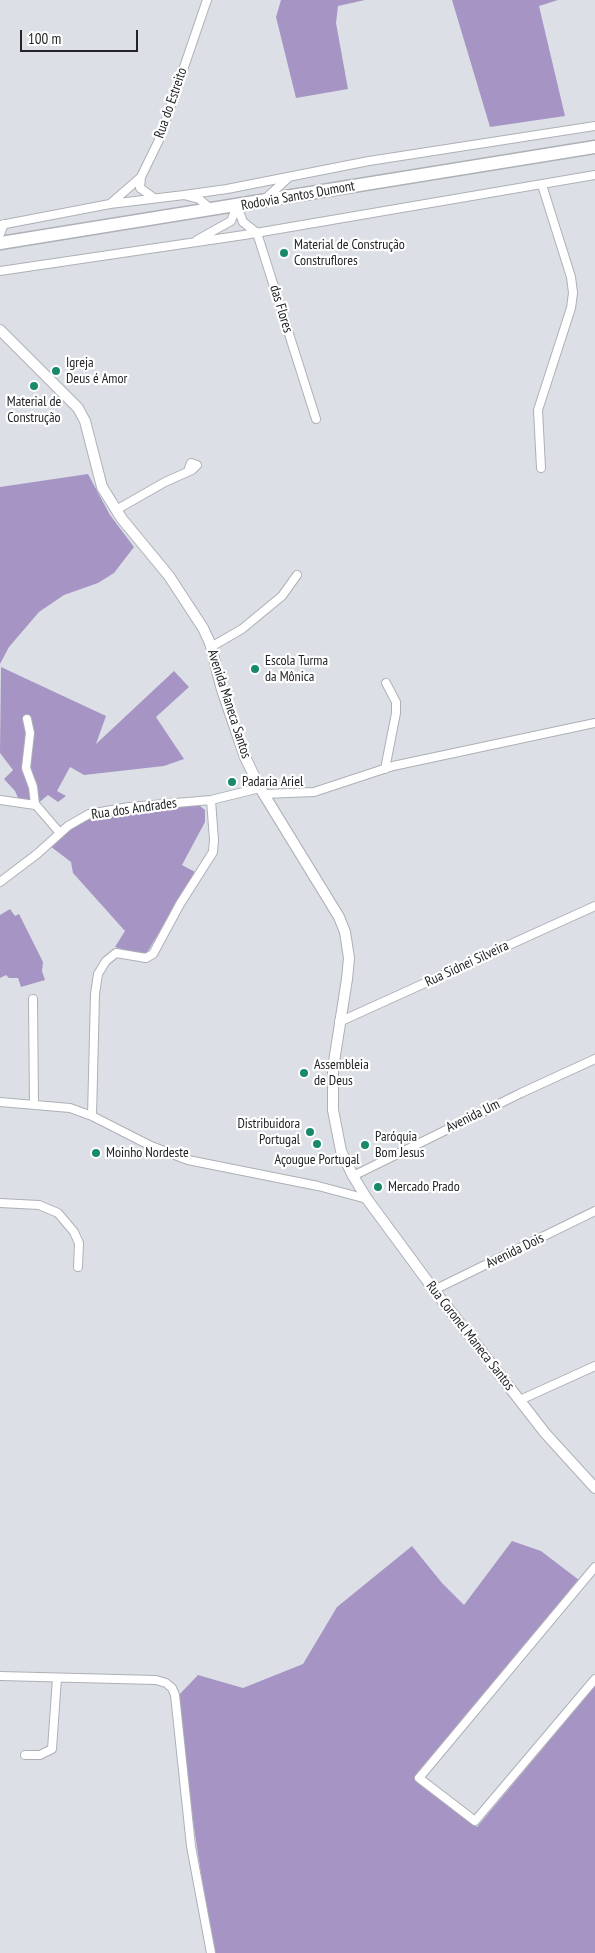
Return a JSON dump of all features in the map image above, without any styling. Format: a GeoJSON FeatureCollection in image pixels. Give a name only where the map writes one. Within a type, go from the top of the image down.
{"type":"FeatureCollection","features":[{"type":"Feature","properties":{"kind":"highway","name":"Rodovia Santos Dumont"},"geometry":{"type":"LineString","coordinates":[[0,243],[595,147]]}},
{"type":"Feature","properties":{"kind":"street","name":"Rua do Estreito"},"geometry":{"type":"LineString","coordinates":[[140,177],[159,140],[207,0]]}},
{"type":"Feature","properties":{"kind":"street"},"geometry":{"type":"LineString","coordinates":[[0,234],[2,224],[110,204],[184,195],[369,162],[595,126]]}},
{"type":"Feature","properties":{"kind":"street"},"geometry":{"type":"LineString","coordinates":[[0,272],[257,233],[595,175]]}},
{"type":"Feature","properties":{"kind":"street"},"geometry":{"type":"LineString","coordinates":[[140,177],[140,188],[154,198]]}},
{"type":"Feature","properties":{"kind":"street"},"geometry":{"type":"LineString","coordinates":[[110,204],[140,177]]}},
{"type":"Feature","properties":{"kind":"street"},"geometry":{"type":"LineString","coordinates":[[262,202],[289,177]]}},
{"type":"Feature","properties":{"kind":"street"},"geometry":{"type":"LineString","coordinates":[[541,468],[538,410],[571,308],[573,293],[571,277],[542,185]]}},
{"type":"Feature","properties":{"kind":"street"},"geometry":{"type":"LineString","coordinates":[[184,195],[199,199],[212,210]]}},
{"type":"Feature","properties":{"kind":"street"},"geometry":{"type":"LineString","coordinates":[[192,242],[231,221],[237,206]]}},
{"type":"Feature","properties":{"kind":"street","name":"das Flores"},"geometry":{"type":"LineString","coordinates":[[237,206],[243,222],[257,233],[316,419]]}},
{"type":"Feature","properties":{"kind":"street","name":"Avenida Maneca Santos"},"geometry":{"type":"LineString","coordinates":[[0,330],[78,408],[85,421],[102,487],[116,510],[185,598],[211,647],[245,757],[262,791],[339,917],[348,947],[348,972],[333,1068],[333,1110],[341,1151],[353,1176]]}},
{"type":"Feature","properties":{"kind":"street"},"geometry":{"type":"LineString","coordinates":[[116,510],[188,471]]}},
{"type":"Feature","properties":{"kind":"street"},"geometry":{"type":"LineString","coordinates":[[211,647],[242,629],[282,596],[298,575]]}},
{"type":"Feature","properties":{"kind":"street"},"geometry":{"type":"LineString","coordinates":[[385,769],[396,702],[386,683]]}},
{"type":"Feature","properties":{"kind":"street"},"geometry":{"type":"LineString","coordinates":[[27,719],[30,733],[26,768],[33,787],[36,805],[60,833]]}},
{"type":"Feature","properties":{"kind":"street","name":"Rua dos Andrades"},"geometry":{"type":"LineString","coordinates":[[0,882],[37,854],[79,818],[101,811],[211,800],[262,791],[314,792],[385,769],[595,723]]}},
{"type":"Feature","properties":{"kind":"street"},"geometry":{"type":"LineString","coordinates":[[0,800],[36,805]]}},
{"type":"Feature","properties":{"kind":"street"},"geometry":{"type":"LineString","coordinates":[[92,1116],[95,994],[98,974],[106,961],[116,953],[142,958],[149,958],[153,954],[180,904],[212,852],[214,840],[211,800]]}},
{"type":"Feature","properties":{"kind":"street","name":"Rua Sidnei Silveira"},"geometry":{"type":"LineString","coordinates":[[339,1022],[595,906]]}},
{"type":"Feature","properties":{"kind":"street"},"geometry":{"type":"LineString","coordinates":[[33,999],[34,1105]]}},
{"type":"Feature","properties":{"kind":"street","name":"Avenida Um"},"geometry":{"type":"LineString","coordinates":[[353,1176],[520,1093],[595,1059]]}},
{"type":"Feature","properties":{"kind":"street"},"geometry":{"type":"LineString","coordinates":[[0,1102],[70,1108],[92,1116],[151,1146],[179,1157],[367,1198]]}},
{"type":"Feature","properties":{"kind":"street","name":"Rua Coronel Maneca Santos"},"geometry":{"type":"LineString","coordinates":[[353,1176],[434,1290],[559,1451],[595,1488]]}},
{"type":"Feature","properties":{"kind":"street"},"geometry":{"type":"LineString","coordinates":[[0,1203],[39,1205],[58,1213],[74,1232],[78,1244],[78,1267]]}},
{"type":"Feature","properties":{"kind":"street","name":"Avenida Dois"},"geometry":{"type":"LineString","coordinates":[[434,1290],[595,1211]]}},
{"type":"Feature","properties":{"kind":"street"},"geometry":{"type":"LineString","coordinates":[[520,1400],[595,1366]]}},
{"type":"Feature","properties":{"kind":"street"},"geometry":{"type":"LineString","coordinates":[[595,1567],[420,1778],[475,1821],[595,1679]]}},
{"type":"Feature","properties":{"kind":"street"},"geometry":{"type":"LineString","coordinates":[[0,1676],[156,1680],[166,1683],[172,1688],[175,1695],[191,1846],[211,1953]]}},
{"type":"Feature","properties":{"kind":"street"},"geometry":{"type":"LineString","coordinates":[[25,1755],[40,1755],[52,1749],[57,1678]]}},
{"type":"Feature","properties":{"kind":"shaded area"},"geometry":{"type":"Polygon","coordinates":[[[281,0],[365,0],[338,6],[336,23],[348,89],[296,98],[276,17],[281,0]]]}},
{"type":"Feature","properties":{"kind":"shaded area"},"geometry":{"type":"Polygon","coordinates":[[[452,0],[558,0],[539,6],[565,116],[490,127],[452,0]]]}},
{"type":"Feature","properties":{"kind":"shaded area"},"geometry":{"type":"Polygon","coordinates":[[[88,474],[110,515],[134,547],[114,573],[98,583],[64,595],[39,612],[9,647],[0,664],[0,487],[88,474]]]}},
{"type":"Feature","properties":{"kind":"shaded area"},"geometry":{"type":"Polygon","coordinates":[[[1,667],[106,716],[96,744],[174,671],[189,687],[156,717],[184,759],[164,766],[84,775],[70,767],[57,791],[66,796],[58,802],[48,795],[36,805],[19,800],[15,791],[4,779],[13,770],[0,753],[1,667]]]}},
{"type":"Feature","properties":{"kind":"shaded area"},"geometry":{"type":"Polygon","coordinates":[[[190,805],[200,806],[205,810],[205,822],[182,865],[195,872],[145,956],[115,947],[125,931],[73,873],[71,862],[50,846],[72,827],[97,816],[190,805]]]}},
{"type":"Feature","properties":{"kind":"shaded area"},"geometry":{"type":"Polygon","coordinates":[[[10,909],[15,916],[19,914],[43,962],[42,971],[45,980],[21,987],[18,978],[9,978],[6,975],[0,978],[0,915],[10,909]]]}},
{"type":"Feature","properties":{"kind":"shaded area"},"geometry":{"type":"Polygon","coordinates":[[[512,1541],[541,1551],[579,1580],[416,1778],[477,1827],[595,1686],[595,1953],[213,1953],[181,1741],[178,1696],[198,1675],[243,1688],[303,1664],[337,1607],[412,1546],[442,1583],[464,1605],[512,1541]]]}},
{"type":"Feature","properties":{"kind":"place","name":"Material de Construção Construflores"},"geometry":{"type":"Point","coordinates":[284,253]}},
{"type":"Feature","properties":{"kind":"place","name":"Igreja Deus é Amor"},"geometry":{"type":"Point","coordinates":[56,371]}},
{"type":"Feature","properties":{"kind":"place","name":"Material de Construção"},"geometry":{"type":"Point","coordinates":[34,386]}},
{"type":"Feature","properties":{"kind":"place","name":"Escola Turma da Mônica"},"geometry":{"type":"Point","coordinates":[255,669]}},
{"type":"Feature","properties":{"kind":"place","name":"Padaria Ariel"},"geometry":{"type":"Point","coordinates":[232,782]}},
{"type":"Feature","properties":{"kind":"place","name":"Assembleia de Deus"},"geometry":{"type":"Point","coordinates":[304,1073]}},
{"type":"Feature","properties":{"kind":"place","name":"Distribuidora Portugal"},"geometry":{"type":"Point","coordinates":[310,1132]}},
{"type":"Feature","properties":{"kind":"place","name":"Açougue Portugal"},"geometry":{"type":"Point","coordinates":[317,1144]}},
{"type":"Feature","properties":{"kind":"place","name":"Paróquia Bom Jesus"},"geometry":{"type":"Point","coordinates":[365,1145]}},
{"type":"Feature","properties":{"kind":"place","name":"Moinho Nordeste"},"geometry":{"type":"Point","coordinates":[96,1153]}},
{"type":"Feature","properties":{"kind":"place","name":"Mercado Prado"},"geometry":{"type":"Point","coordinates":[378,1187]}}]}
